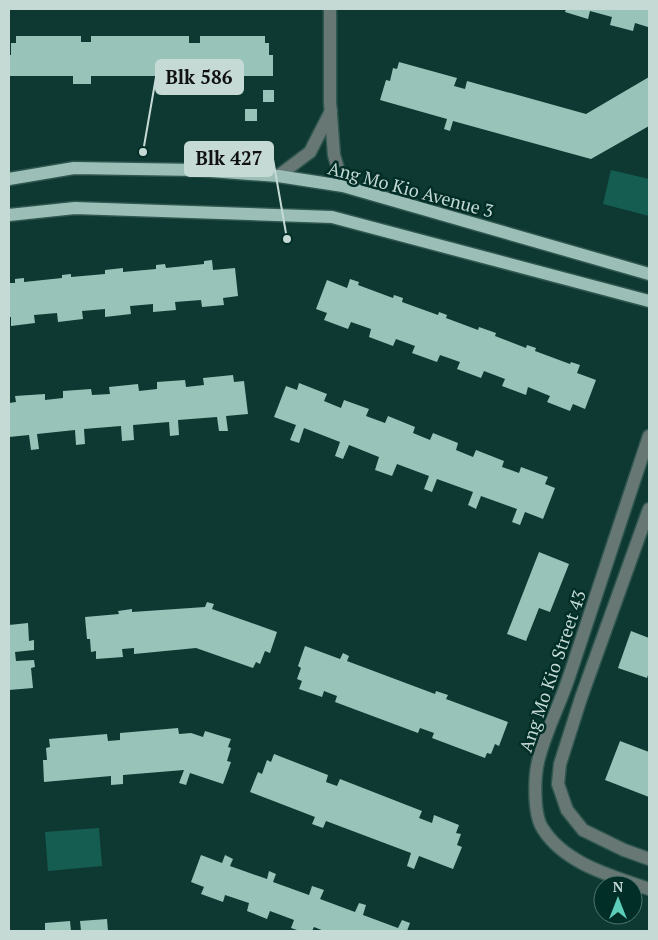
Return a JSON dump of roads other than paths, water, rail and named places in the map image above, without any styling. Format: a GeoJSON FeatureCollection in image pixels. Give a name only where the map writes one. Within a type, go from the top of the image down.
{"type":"FeatureCollection","features":[{"type":"Feature","properties":{"kind":"main road","name":"Ang Mo Kio Avenue 3"},"geometry":{"type":"LineString","coordinates":[[9,178],[74,168],[197,170],[278,176],[343,186],[649,274]]}},
{"type":"Feature","properties":{"kind":"main road"},"geometry":{"type":"LineString","coordinates":[[9,214],[74,208],[332,217],[649,301]]}},
{"type":"Feature","properties":{"kind":"street"},"geometry":{"type":"LineString","coordinates":[[330,9],[331,111],[334,155],[343,186]]}},
{"type":"Feature","properties":{"kind":"street"},"geometry":{"type":"LineString","coordinates":[[278,176],[310,152],[331,111]]}},
{"type":"Feature","properties":{"kind":"street","name":"Ang Mo Kio Street 43"},"geometry":{"type":"LineString","coordinates":[[649,436],[564,693],[538,759],[536,783],[537,809],[542,828],[560,851],[612,876],[649,890]]}},
{"type":"Feature","properties":{"kind":"street","name":"Ang Mo Kio Street 43"},"geometry":{"type":"LineString","coordinates":[[649,509],[578,708],[560,764],[558,784],[566,810],[583,830],[624,850],[649,859]]}},
{"type":"Feature","properties":{"kind":"place","name":"Blk 586"},"geometry":{"type":"Point","coordinates":[143,152]}},
{"type":"Feature","properties":{"kind":"place","name":"Blk 427"},"geometry":{"type":"Point","coordinates":[287,239]}}]}
